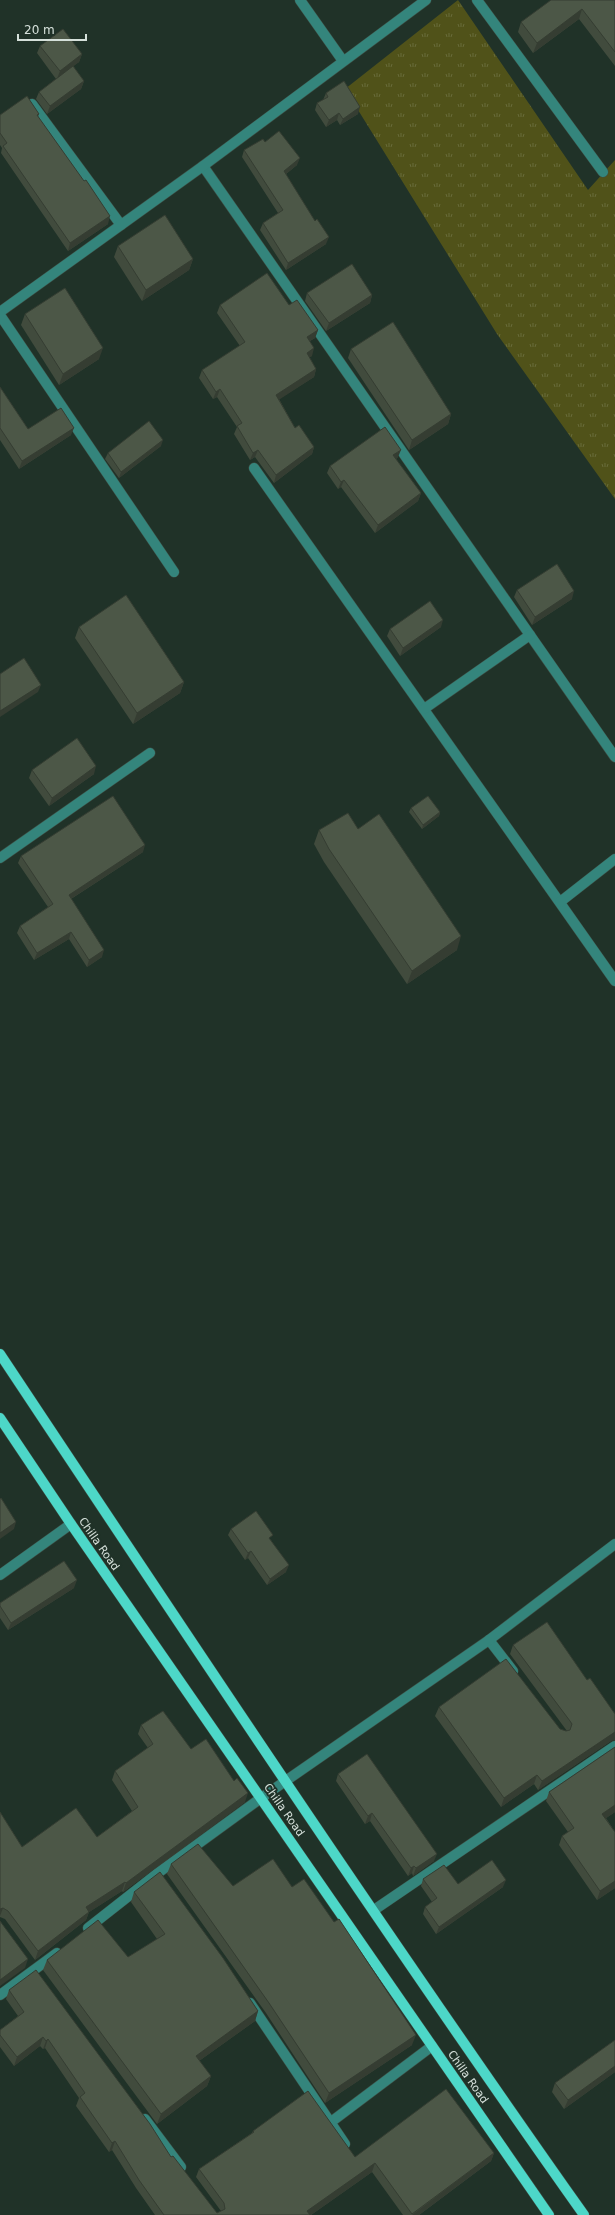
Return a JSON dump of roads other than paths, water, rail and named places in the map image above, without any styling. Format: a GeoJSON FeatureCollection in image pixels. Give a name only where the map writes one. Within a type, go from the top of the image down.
{"type":"FeatureCollection","features":[{"type":"Feature","properties":{"kind":"main road","name":"Chilla Road"},"geometry":{"type":"LineString","coordinates":[[0,1354],[228,1694],[284,1782],[584,2215]]}},
{"type":"Feature","properties":{"kind":"main road","name":"Chilla Road"},"geometry":{"type":"LineString","coordinates":[[0,1418],[71,1524],[549,2215]]}},
{"type":"Feature","properties":{"kind":"street"},"geometry":{"type":"LineString","coordinates":[[300,0],[343,61]]}},
{"type":"Feature","properties":{"kind":"street"},"geometry":{"type":"LineString","coordinates":[[174,572],[0,313],[203,166],[426,0]]}},
{"type":"Feature","properties":{"kind":"street"},"geometry":{"type":"LineString","coordinates":[[477,0],[603,172]]}},
{"type":"Feature","properties":{"kind":"street"},"geometry":{"type":"LineString","coordinates":[[32,104],[121,225]]}},
{"type":"Feature","properties":{"kind":"street"},"geometry":{"type":"LineString","coordinates":[[203,166],[615,756]]}},
{"type":"Feature","properties":{"kind":"street"},"geometry":{"type":"LineString","coordinates":[[254,468],[615,982]]}},
{"type":"Feature","properties":{"kind":"street"},"geometry":{"type":"LineString","coordinates":[[424,709],[530,635]]}},
{"type":"Feature","properties":{"kind":"street"},"geometry":{"type":"LineString","coordinates":[[0,858],[150,753]]}},
{"type":"Feature","properties":{"kind":"street"},"geometry":{"type":"LineString","coordinates":[[560,902],[615,859]]}},
{"type":"Feature","properties":{"kind":"street"},"geometry":{"type":"LineString","coordinates":[[0,1575],[71,1524]]}},
{"type":"Feature","properties":{"kind":"street"},"geometry":{"type":"LineString","coordinates":[[78,1936],[160,1876],[261,1798],[489,1640],[615,1544]]}},
{"type":"Feature","properties":{"kind":"street"},"geometry":{"type":"LineString","coordinates":[[489,1640],[518,1677]]}},
{"type":"Feature","properties":{"kind":"street"},"geometry":{"type":"LineString","coordinates":[[374,1910],[615,1746]]}},
{"type":"Feature","properties":{"kind":"street"},"geometry":{"type":"LineString","coordinates":[[0,1996],[37,1973],[66,1946]]}},
{"type":"Feature","properties":{"kind":"street"},"geometry":{"type":"LineString","coordinates":[[26,1958],[37,1973]]}},
{"type":"Feature","properties":{"kind":"street"},"geometry":{"type":"LineString","coordinates":[[245,1996],[350,2152]]}},
{"type":"Feature","properties":{"kind":"street"},"geometry":{"type":"LineString","coordinates":[[331,2122],[432,2046]]}},
{"type":"Feature","properties":{"kind":"street"},"geometry":{"type":"LineString","coordinates":[[142,2113],[188,2177]]}}]}
